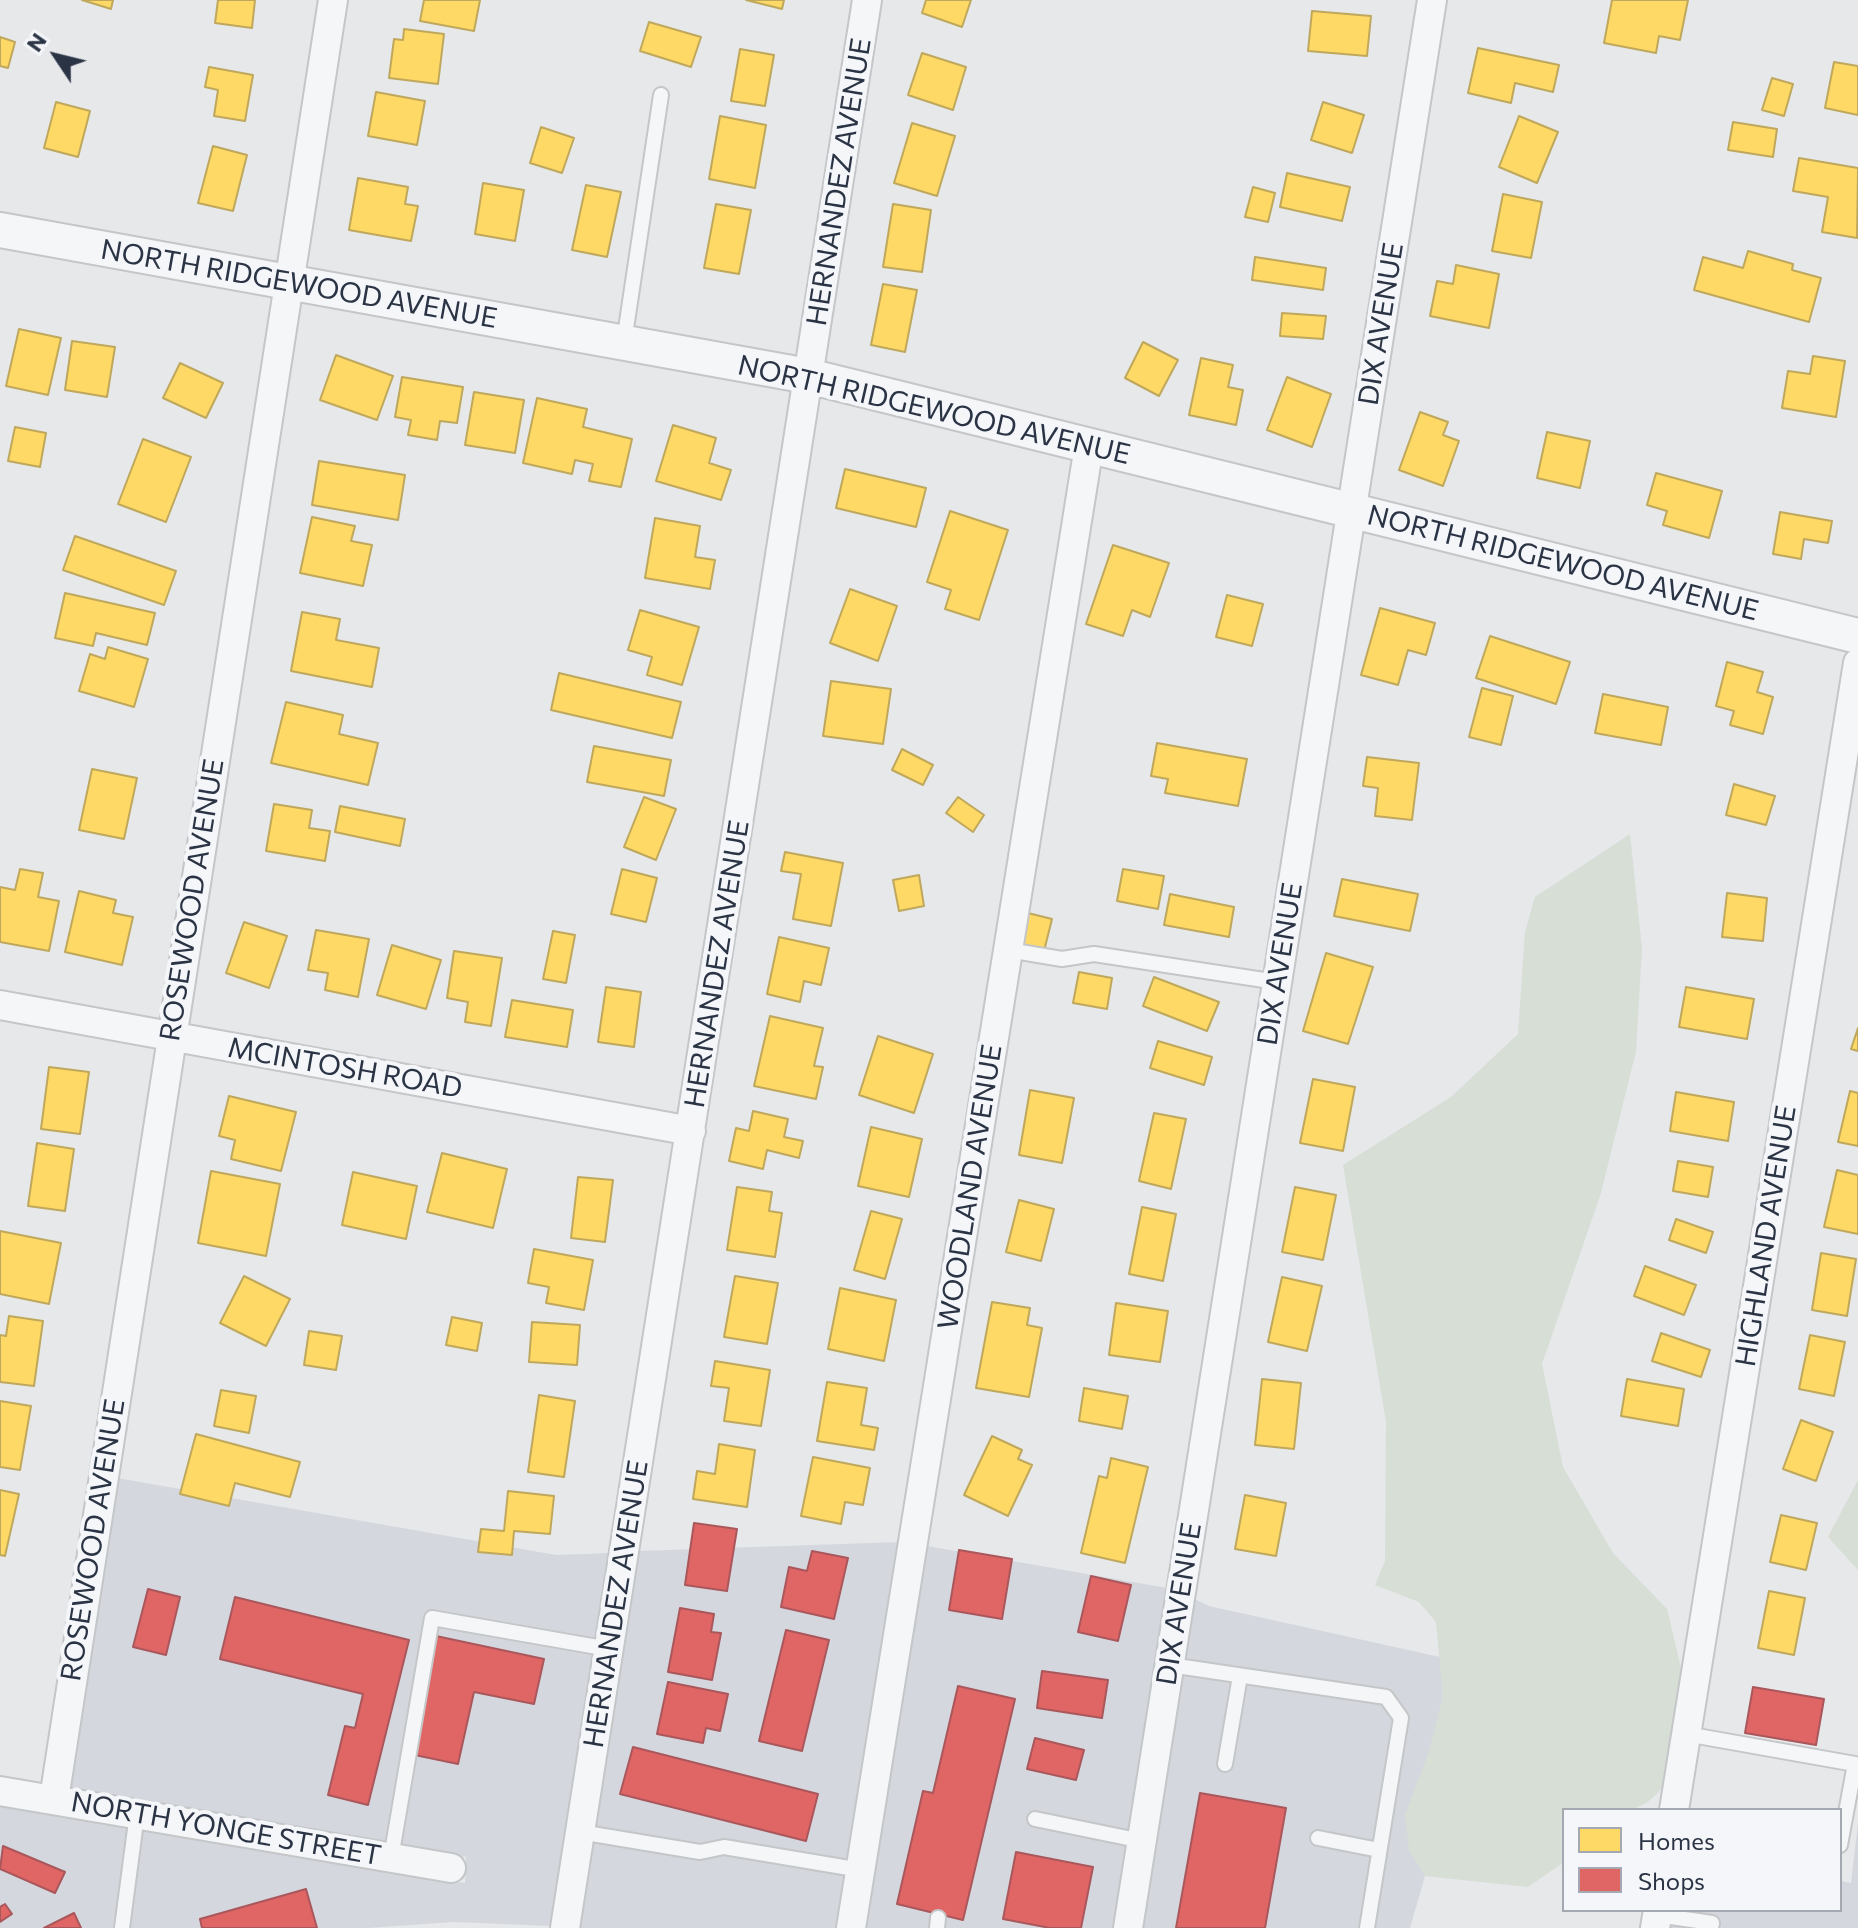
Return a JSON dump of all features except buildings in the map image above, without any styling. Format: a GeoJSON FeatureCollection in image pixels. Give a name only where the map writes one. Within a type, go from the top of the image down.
{"type":"FeatureCollection","features":[{"type":"Feature","properties":{"kind":"street","name":"ROSEWOOD AVENUE"},"geometry":{"type":"LineString","coordinates":[[54,1799],[333,0]]}},
{"type":"Feature","properties":{"kind":"street","name":"HERNANDEZ AVENUE"},"geometry":{"type":"LineString","coordinates":[[565,1928],[867,0]]}},
{"type":"Feature","properties":{"kind":"street","name":"DIX AVENUE"},"geometry":{"type":"LineString","coordinates":[[1128,1928],[1432,0]]}},
{"type":"Feature","properties":{"kind":"street","name":"NORTH RIDGEWOOD AVENUE"},"geometry":{"type":"LineString","coordinates":[[0,230],[808,376],[1858,636]]}},
{"type":"Feature","properties":{"kind":"street","name":"WOODLAND AVENUE"},"geometry":{"type":"LineString","coordinates":[[851,1928],[1089,446]]}},
{"type":"Feature","properties":{"kind":"street","name":"HIGHLAND AVENUE"},"geometry":{"type":"LineString","coordinates":[[1674,1808],[1858,663]]}},
{"type":"Feature","properties":{"kind":"street","name":"MCINTOSH ROAD"},"geometry":{"type":"LineString","coordinates":[[0,1005],[691,1131]]}},
{"type":"Feature","properties":{"kind":"street","name":"NORTH YONGE STREET"},"geometry":{"type":"LineString","coordinates":[[0,1791],[451,1868]]}},
{"type":"Feature","properties":{"kind":"lane"},"geometry":{"type":"LineString","coordinates":[[624,343],[661,95]]}},
{"type":"Feature","properties":{"kind":"lane"},"geometry":{"type":"LineString","coordinates":[[1008,950],[1062,959],[1094,954],[1277,982]]}},
{"type":"Feature","properties":{"kind":"lane"},"geometry":{"type":"LineString","coordinates":[[391,1858],[432,1618],[609,1649]]}},
{"type":"Feature","properties":{"kind":"lane"},"geometry":{"type":"LineString","coordinates":[[1170,1665],[1386,1697],[1401,1718],[1367,1928]]}},
{"type":"Feature","properties":{"kind":"lane"},"geometry":{"type":"LineString","coordinates":[[1225,1764],[1240,1676]]}},
{"type":"Feature","properties":{"kind":"lane"},"geometry":{"type":"LineString","coordinates":[[1686,1734],[1855,1764],[1842,1834]]}},
{"type":"Feature","properties":{"kind":"lane"},"geometry":{"type":"LineString","coordinates":[[122,1928],[137,1814]]}},
{"type":"Feature","properties":{"kind":"lane"},"geometry":{"type":"LineString","coordinates":[[1035,1819],[1142,1841]]}},
{"type":"Feature","properties":{"kind":"lane"},"geometry":{"type":"LineString","coordinates":[[580,1832],[700,1852],[724,1847],[861,1870]]}},
{"type":"Feature","properties":{"kind":"lane"},"geometry":{"type":"LineString","coordinates":[[1318,1838],[1379,1850]]}},
{"type":"Feature","properties":{"kind":"lane"},"geometry":{"type":"LineString","coordinates":[[1656,1918],[1712,1923],[1711,1928]]}},
{"type":"Feature","properties":{"kind":"shaded area"},"geometry":{"type":"Polygon","coordinates":[[[1630,834],[1642,949],[1636,1051],[1601,1193],[1542,1364],[1563,1467],[1613,1553],[1667,1609],[1682,1672],[1663,1786],[1643,1805],[1634,1808],[1562,1808],[1562,1863],[1528,1887],[1425,1876],[1409,1850],[1405,1815],[1428,1754],[1443,1697],[1436,1622],[1419,1602],[1375,1585],[1385,1561],[1386,1422],[1343,1165],[1451,1097],[1518,1034],[1525,932],[1535,897],[1630,834]]]}},
{"type":"Feature","properties":{"kind":"shaded area"},"geometry":{"type":"Polygon","coordinates":[[[117,1478],[556,1555],[610,1553],[551,1926],[454,1922],[368,1928],[0,1928],[0,1805],[465,1883],[466,1857],[69,1789],[117,1478]]]}},
{"type":"Feature","properties":{"kind":"shaded area"},"geometry":{"type":"Polygon","coordinates":[[[1858,1480],[1858,1570],[1828,1537],[1858,1480]]]}},
{"type":"Feature","properties":{"kind":"shaded area"},"geometry":{"type":"Polygon","coordinates":[[[899,1542],[837,1928],[579,1928],[638,1551],[899,1542]]]}},
{"type":"Feature","properties":{"kind":"shaded area"},"geometry":{"type":"Polygon","coordinates":[[[927,1546],[1167,1588],[1113,1928],[866,1928],[927,1546]]]}},
{"type":"Feature","properties":{"kind":"shaded area"},"geometry":{"type":"Polygon","coordinates":[[[1194,1599],[1209,1606],[1440,1657],[1443,1697],[1410,1850],[1425,1876],[1410,1928],[1142,1928],[1194,1599]]]}},
{"type":"Feature","properties":{"kind":"shaded area"},"geometry":{"type":"Polygon","coordinates":[[[1858,1823],[1858,1928],[1669,1928],[1672,1912],[1842,1912],[1842,1881],[1851,1883],[1858,1823]]]}}]}
